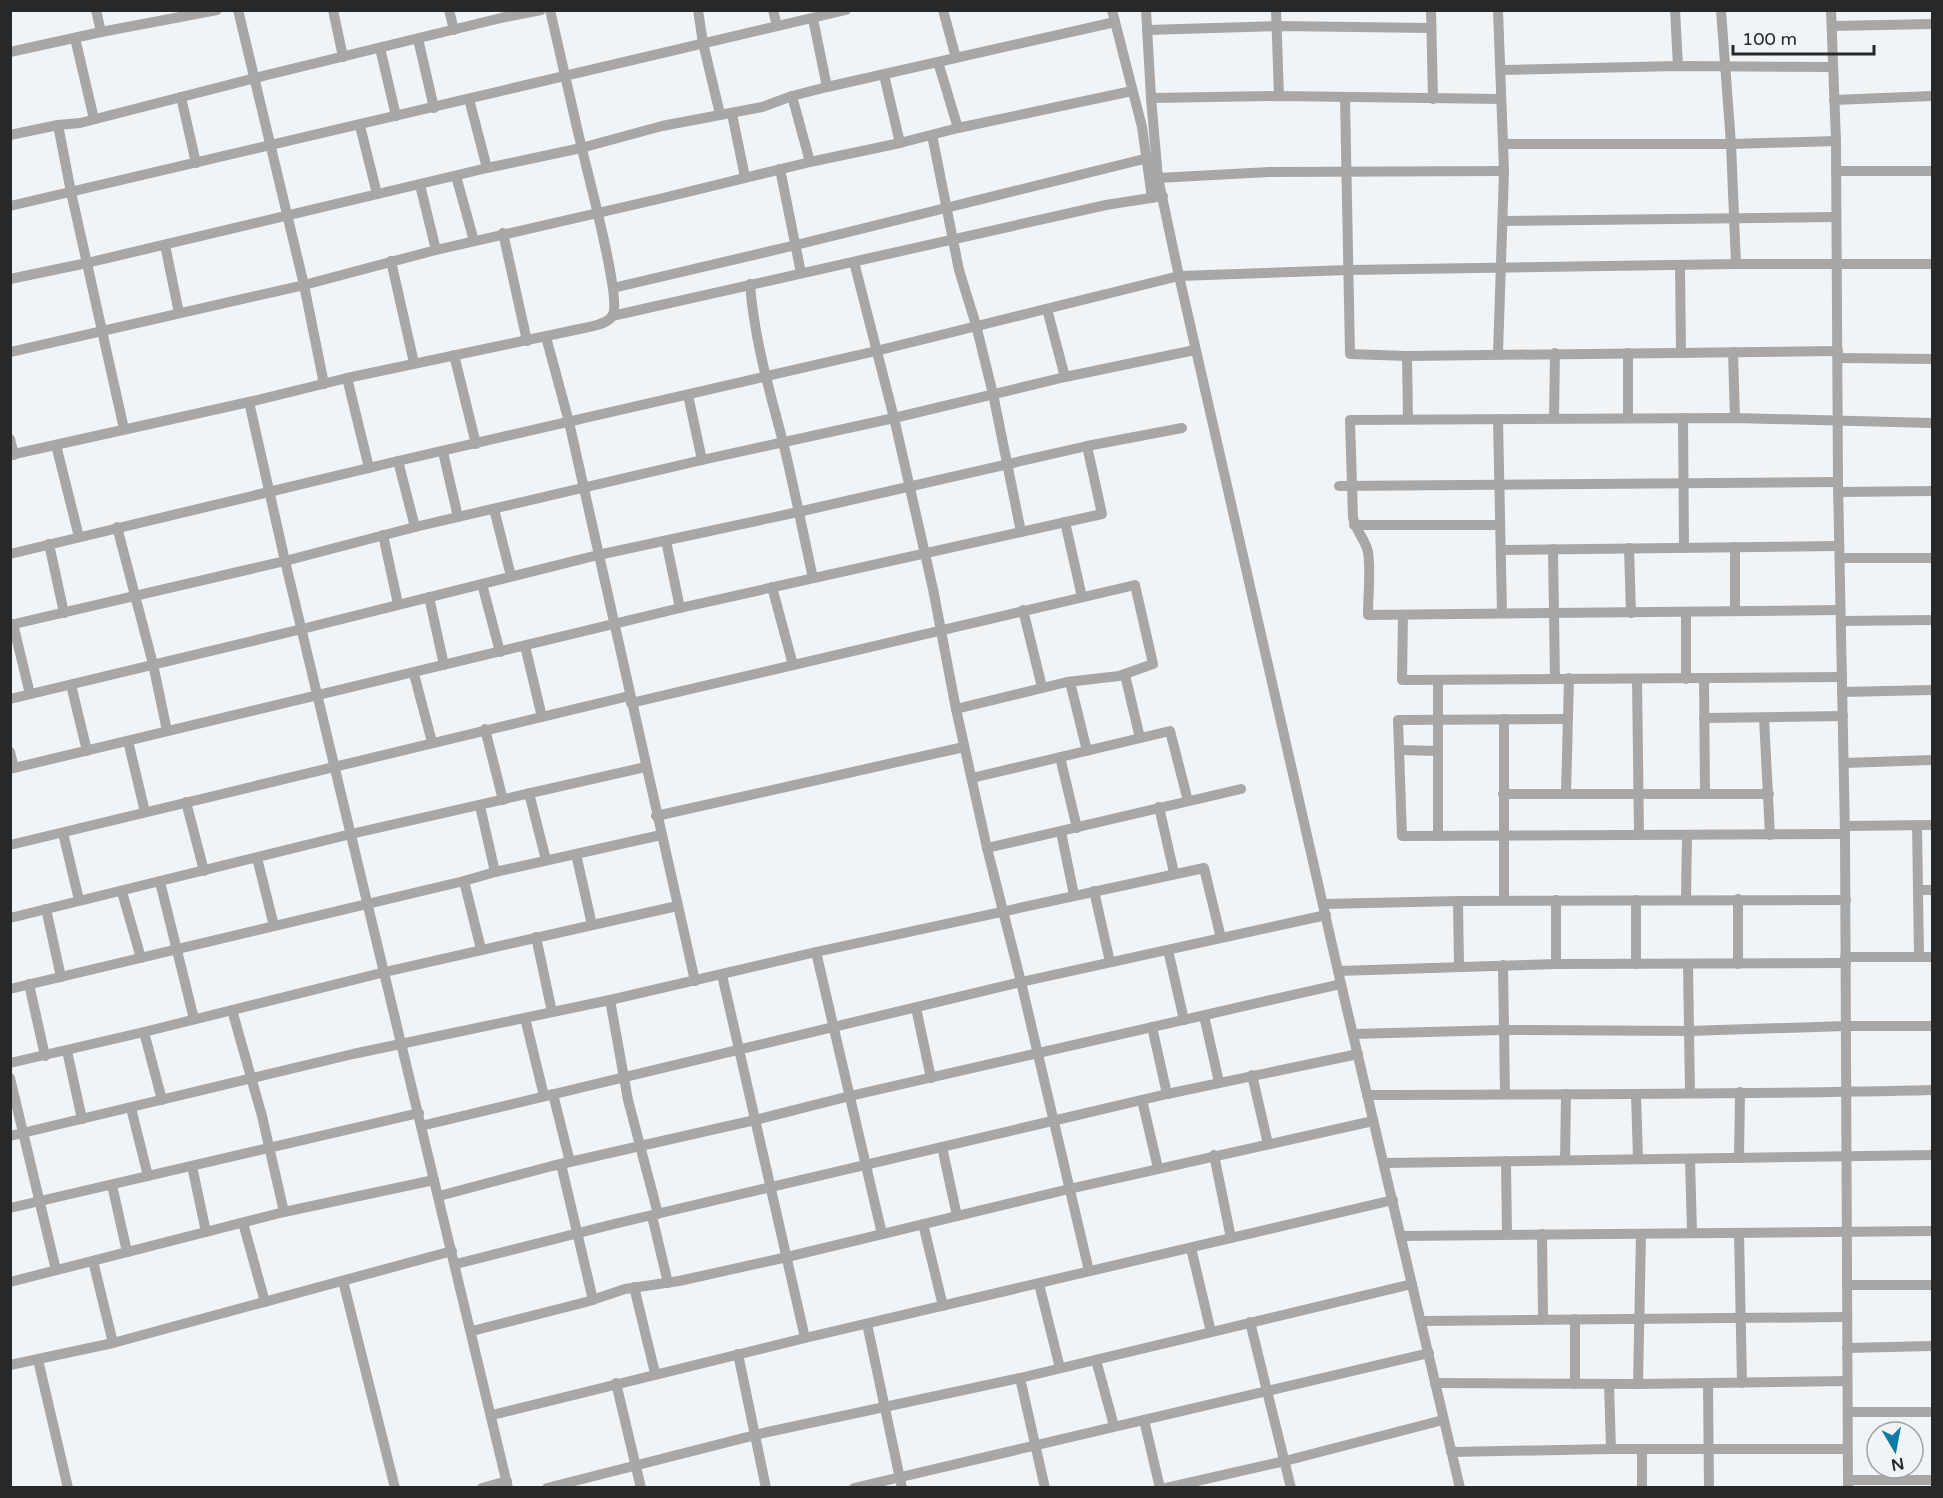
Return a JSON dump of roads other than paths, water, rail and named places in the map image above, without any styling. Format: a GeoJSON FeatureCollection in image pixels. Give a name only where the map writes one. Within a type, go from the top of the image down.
{"type":"FeatureCollection","features":[{"type":"Feature","properties":{"kind":"street"},"geometry":{"type":"LineString","coordinates":[[96,10],[101,32]]}},
{"type":"Feature","properties":{"kind":"street"},"geometry":{"type":"LineString","coordinates":[[10,52],[217,10]]}},
{"type":"Feature","properties":{"kind":"street"},"geometry":{"type":"LineString","coordinates":[[238,10],[304,285],[324,384]]}},
{"type":"Feature","properties":{"kind":"street"},"geometry":{"type":"LineString","coordinates":[[333,10],[343,57]]}},
{"type":"Feature","properties":{"kind":"street"},"geometry":{"type":"LineString","coordinates":[[449,10],[454,30]]}},
{"type":"Feature","properties":{"kind":"street"},"geometry":{"type":"LineString","coordinates":[[10,135],[94,119],[541,10]]}},
{"type":"Feature","properties":{"kind":"street"},"geometry":{"type":"LineString","coordinates":[[550,10],[598,213],[613,288],[615,306],[612,316]]}},
{"type":"Feature","properties":{"kind":"street"},"geometry":{"type":"LineString","coordinates":[[698,10],[703,43],[720,114]]}},
{"type":"Feature","properties":{"kind":"street"},"geometry":{"type":"LineString","coordinates":[[773,10],[777,26]]}},
{"type":"Feature","properties":{"kind":"street"},"geometry":{"type":"LineString","coordinates":[[10,206],[360,126],[846,10]]}},
{"type":"Feature","properties":{"kind":"street"},"geometry":{"type":"LineString","coordinates":[[943,10],[956,58]]}},
{"type":"Feature","properties":{"kind":"street"},"geometry":{"type":"LineString","coordinates":[[1112,10],[1157,197],[1179,276],[1341,984],[1430,1353],[1443,1420],[1460,1488]]}},
{"type":"Feature","properties":{"kind":"street"},"geometry":{"type":"LineString","coordinates":[[1146,10],[1158,178],[1157,197]]}},
{"type":"Feature","properties":{"kind":"street"},"geometry":{"type":"LineString","coordinates":[[1276,10],[1279,96]]}},
{"type":"Feature","properties":{"kind":"street"},"geometry":{"type":"LineString","coordinates":[[1431,10],[1433,99]]}},
{"type":"Feature","properties":{"kind":"street"},"geometry":{"type":"LineString","coordinates":[[1498,10],[1504,171],[1498,354]]}},
{"type":"Feature","properties":{"kind":"street"},"geometry":{"type":"LineString","coordinates":[[1675,10],[1678,66]]}},
{"type":"Feature","properties":{"kind":"street"},"geometry":{"type":"LineString","coordinates":[[1721,10],[1731,144],[1736,264]]}},
{"type":"Feature","properties":{"kind":"street"},"geometry":{"type":"LineString","coordinates":[[1832,10],[1836,141],[1838,487],[1848,1092],[1846,1156],[1848,1484],[1932,1480]]}},
{"type":"Feature","properties":{"kind":"street"},"geometry":{"type":"LineString","coordinates":[[813,19],[827,87]]}},
{"type":"Feature","properties":{"kind":"street"},"geometry":{"type":"LineString","coordinates":[[10,279],[87,264],[487,168],[581,148],[662,126],[720,114],[732,114],[827,87],[1115,22]]}},
{"type":"Feature","properties":{"kind":"street"},"geometry":{"type":"LineString","coordinates":[[1832,26],[1932,24]]}},
{"type":"Feature","properties":{"kind":"street"},"geometry":{"type":"LineString","coordinates":[[1147,30],[1276,26],[1431,28]]}},
{"type":"Feature","properties":{"kind":"street"},"geometry":{"type":"LineString","coordinates":[[75,38],[94,119]]}},
{"type":"Feature","properties":{"kind":"street"},"geometry":{"type":"LineString","coordinates":[[418,39],[434,108]]}},
{"type":"Feature","properties":{"kind":"street"},"geometry":{"type":"LineString","coordinates":[[380,48],[396,116]]}},
{"type":"Feature","properties":{"kind":"street"},"geometry":{"type":"LineString","coordinates":[[938,62],[958,128]]}},
{"type":"Feature","properties":{"kind":"street"},"geometry":{"type":"LineString","coordinates":[[1501,70],[1678,66],[1833,67]]}},
{"type":"Feature","properties":{"kind":"street"},"geometry":{"type":"LineString","coordinates":[[884,75],[900,143]]}},
{"type":"Feature","properties":{"kind":"street"},"geometry":{"type":"LineString","coordinates":[[10,352],[304,285],[503,233],[598,213],[958,128],[1132,91]]}},
{"type":"Feature","properties":{"kind":"street"},"geometry":{"type":"LineString","coordinates":[[792,96],[810,162]]}},
{"type":"Feature","properties":{"kind":"street"},"geometry":{"type":"LineString","coordinates":[[1151,98],[1279,96],[1501,99]]}},
{"type":"Feature","properties":{"kind":"street"},"geometry":{"type":"LineString","coordinates":[[1834,100],[1932,96]]}},
{"type":"Feature","properties":{"kind":"street"},"geometry":{"type":"LineString","coordinates":[[181,97],[196,164]]}},
{"type":"Feature","properties":{"kind":"street"},"geometry":{"type":"LineString","coordinates":[[1345,98],[1350,354],[1407,356],[1733,352],[1932,359]]}},
{"type":"Feature","properties":{"kind":"street"},"geometry":{"type":"LineString","coordinates":[[469,99],[487,168]]}},
{"type":"Feature","properties":{"kind":"street"},"geometry":{"type":"LineString","coordinates":[[732,114],[745,177]]}},
{"type":"Feature","properties":{"kind":"street"},"geometry":{"type":"LineString","coordinates":[[58,125],[70,192],[124,429]]}},
{"type":"Feature","properties":{"kind":"street"},"geometry":{"type":"LineString","coordinates":[[360,126],[377,194]]}},
{"type":"Feature","properties":{"kind":"street"},"geometry":{"type":"LineString","coordinates":[[932,135],[961,277],[976,325],[993,394],[1021,532]]}},
{"type":"Feature","properties":{"kind":"street"},"geometry":{"type":"LineString","coordinates":[[1503,144],[1731,144],[1836,141]]}},
{"type":"Feature","properties":{"kind":"street"},"geometry":{"type":"LineString","coordinates":[[613,288],[1148,158]]}},
{"type":"Feature","properties":{"kind":"street"},"geometry":{"type":"LineString","coordinates":[[780,169],[801,273]]}},
{"type":"Feature","properties":{"kind":"street"},"geometry":{"type":"LineString","coordinates":[[1158,178],[1269,172],[1504,171]]}},
{"type":"Feature","properties":{"kind":"street"},"geometry":{"type":"LineString","coordinates":[[1836,171],[1932,171]]}},
{"type":"Feature","properties":{"kind":"street"},"geometry":{"type":"LineString","coordinates":[[456,176],[474,240]]}},
{"type":"Feature","properties":{"kind":"street"},"geometry":{"type":"LineString","coordinates":[[420,185],[436,250]]}},
{"type":"Feature","properties":{"kind":"street"},"geometry":{"type":"LineString","coordinates":[[10,439],[12,455],[346,378],[546,337],[589,327],[606,321],[612,316],[953,238],[1106,205],[1157,197]]}},
{"type":"Feature","properties":{"kind":"street"},"geometry":{"type":"LineString","coordinates":[[1504,221],[1836,217]]}},
{"type":"Feature","properties":{"kind":"street"},"geometry":{"type":"LineString","coordinates":[[503,233],[526,341]]}},
{"type":"Feature","properties":{"kind":"street"},"geometry":{"type":"LineString","coordinates":[[165,244],[179,313]]}},
{"type":"Feature","properties":{"kind":"street"},"geometry":{"type":"LineString","coordinates":[[391,261],[414,363]]}},
{"type":"Feature","properties":{"kind":"street"},"geometry":{"type":"LineString","coordinates":[[854,262],[894,418],[987,848],[1089,1271]]}},
{"type":"Feature","properties":{"kind":"street"},"geometry":{"type":"LineString","coordinates":[[10,554],[764,375],[876,351],[1179,276],[1349,270],[1736,264],[1932,264]]}},
{"type":"Feature","properties":{"kind":"street"},"geometry":{"type":"LineString","coordinates":[[1680,266],[1681,353]]}},
{"type":"Feature","properties":{"kind":"street"},"geometry":{"type":"LineString","coordinates":[[750,284],[752,312],[764,375],[783,442],[813,578]]}},
{"type":"Feature","properties":{"kind":"street"},"geometry":{"type":"LineString","coordinates":[[1047,309],[1065,377]]}},
{"type":"Feature","properties":{"kind":"street"},"geometry":{"type":"LineString","coordinates":[[546,337],[569,422],[694,981]]}},
{"type":"Feature","properties":{"kind":"street"},"geometry":{"type":"LineString","coordinates":[[30,694],[12,625],[285,561],[415,526],[1065,377],[1195,350]]}},
{"type":"Feature","properties":{"kind":"street"},"geometry":{"type":"LineString","coordinates":[[1733,352],[1735,418]]}},
{"type":"Feature","properties":{"kind":"street"},"geometry":{"type":"LineString","coordinates":[[1554,418],[1555,353]]}},
{"type":"Feature","properties":{"kind":"street"},"geometry":{"type":"LineString","coordinates":[[1628,354],[1628,418]]}},
{"type":"Feature","properties":{"kind":"street"},"geometry":{"type":"LineString","coordinates":[[454,355],[476,444]]}},
{"type":"Feature","properties":{"kind":"street"},"geometry":{"type":"LineString","coordinates":[[1407,356],[1408,419]]}},
{"type":"Feature","properties":{"kind":"street"},"geometry":{"type":"LineString","coordinates":[[346,378],[369,468]]}},
{"type":"Feature","properties":{"kind":"street"},"geometry":{"type":"LineString","coordinates":[[688,394],[702,460]]}},
{"type":"Feature","properties":{"kind":"street"},"geometry":{"type":"LineString","coordinates":[[249,402],[285,561],[456,1264],[507,1484],[482,1488]]}},
{"type":"Feature","properties":{"kind":"street"},"geometry":{"type":"LineString","coordinates":[[1683,418],[1684,548]]}},
{"type":"Feature","properties":{"kind":"street"},"geometry":{"type":"LineString","coordinates":[[1932,423],[1735,418],[1350,420],[1354,525],[1368,553],[1368,615],[1735,611],[1932,620]]}},
{"type":"Feature","properties":{"kind":"street"},"geometry":{"type":"LineString","coordinates":[[1498,419],[1502,613]]}},
{"type":"Feature","properties":{"kind":"street"},"geometry":{"type":"LineString","coordinates":[[10,699],[598,555],[1087,446],[1182,428]]}},
{"type":"Feature","properties":{"kind":"street"},"geometry":{"type":"LineString","coordinates":[[56,445],[79,537]]}},
{"type":"Feature","properties":{"kind":"street"},"geometry":{"type":"LineString","coordinates":[[10,752],[12,769],[414,674],[680,608],[1102,514],[1087,446]]}},
{"type":"Feature","properties":{"kind":"street"},"geometry":{"type":"LineString","coordinates":[[443,452],[458,517]]}},
{"type":"Feature","properties":{"kind":"street"},"geometry":{"type":"LineString","coordinates":[[398,461],[415,526]]}},
{"type":"Feature","properties":{"kind":"street"},"geometry":{"type":"LineString","coordinates":[[1339,486],[1683,482],[1932,491]]}},
{"type":"Feature","properties":{"kind":"street"},"geometry":{"type":"LineString","coordinates":[[494,509],[511,576]]}},
{"type":"Feature","properties":{"kind":"street"},"geometry":{"type":"LineString","coordinates":[[1065,522],[1082,597]]}},
{"type":"Feature","properties":{"kind":"street"},"geometry":{"type":"LineString","coordinates":[[1354,525],[1500,525]]}},
{"type":"Feature","properties":{"kind":"street"},"geometry":{"type":"LineString","coordinates":[[117,527],[153,664],[167,731]]}},
{"type":"Feature","properties":{"kind":"street"},"geometry":{"type":"LineString","coordinates":[[383,536],[398,604]]}},
{"type":"Feature","properties":{"kind":"street"},"geometry":{"type":"LineString","coordinates":[[666,541],[680,608]]}},
{"type":"Feature","properties":{"kind":"street"},"geometry":{"type":"LineString","coordinates":[[49,544],[64,613]]}},
{"type":"Feature","properties":{"kind":"street"},"geometry":{"type":"LineString","coordinates":[[1501,550],[1839,546]]}},
{"type":"Feature","properties":{"kind":"street"},"geometry":{"type":"LineString","coordinates":[[1735,547],[1735,611]]}},
{"type":"Feature","properties":{"kind":"street"},"geometry":{"type":"LineString","coordinates":[[1629,548],[1631,613]]}},
{"type":"Feature","properties":{"kind":"street"},"geometry":{"type":"LineString","coordinates":[[1553,549],[1555,679]]}},
{"type":"Feature","properties":{"kind":"street"},"geometry":{"type":"LineString","coordinates":[[1840,558],[1932,558]]}},
{"type":"Feature","properties":{"kind":"street"},"geometry":{"type":"LineString","coordinates":[[482,584],[500,652]]}},
{"type":"Feature","properties":{"kind":"street"},"geometry":{"type":"LineString","coordinates":[[10,845],[485,729],[794,665],[1135,585],[1153,664],[1125,675],[1042,687],[956,709]]}},
{"type":"Feature","properties":{"kind":"street"},"geometry":{"type":"LineString","coordinates":[[772,587],[794,665]]}},
{"type":"Feature","properties":{"kind":"street"},"geometry":{"type":"LineString","coordinates":[[429,597],[444,665]]}},
{"type":"Feature","properties":{"kind":"street"},"geometry":{"type":"LineString","coordinates":[[1023,610],[1042,687]]}},
{"type":"Feature","properties":{"kind":"street"},"geometry":{"type":"LineString","coordinates":[[1686,613],[1686,679]]}},
{"type":"Feature","properties":{"kind":"street"},"geometry":{"type":"LineString","coordinates":[[1403,615],[1402,680],[1842,677]]}},
{"type":"Feature","properties":{"kind":"street"},"geometry":{"type":"LineString","coordinates":[[525,646],[542,717]]}},
{"type":"Feature","properties":{"kind":"street"},"geometry":{"type":"LineString","coordinates":[[414,674],[432,742]]}},
{"type":"Feature","properties":{"kind":"street"},"geometry":{"type":"LineString","coordinates":[[1125,675],[1140,738]]}},
{"type":"Feature","properties":{"kind":"street"},"geometry":{"type":"LineString","coordinates":[[1566,794],[1569,678]]}},
{"type":"Feature","properties":{"kind":"street"},"geometry":{"type":"LineString","coordinates":[[1637,679],[1639,834]]}},
{"type":"Feature","properties":{"kind":"street"},"geometry":{"type":"LineString","coordinates":[[1704,679],[1705,793]]}},
{"type":"Feature","properties":{"kind":"street"},"geometry":{"type":"LineString","coordinates":[[1438,680],[1438,836]]}},
{"type":"Feature","properties":{"kind":"street"},"geometry":{"type":"LineString","coordinates":[[1070,682],[1087,751]]}},
{"type":"Feature","properties":{"kind":"street"},"geometry":{"type":"LineString","coordinates":[[71,685],[87,751]]}},
{"type":"Feature","properties":{"kind":"street"},"geometry":{"type":"LineString","coordinates":[[1842,692],[1932,690]]}},
{"type":"Feature","properties":{"kind":"street"},"geometry":{"type":"LineString","coordinates":[[1704,718],[1843,716]]}},
{"type":"Feature","properties":{"kind":"street"},"geometry":{"type":"LineString","coordinates":[[1764,718],[1770,835]]}},
{"type":"Feature","properties":{"kind":"street"},"geometry":{"type":"LineString","coordinates":[[1504,719],[1504,900]]}},
{"type":"Feature","properties":{"kind":"street"},"geometry":{"type":"LineString","coordinates":[[1568,719],[1398,720],[1402,836],[1770,835],[1932,825]]}},
{"type":"Feature","properties":{"kind":"street"},"geometry":{"type":"LineString","coordinates":[[485,729],[503,800]]}},
{"type":"Feature","properties":{"kind":"street"},"geometry":{"type":"LineString","coordinates":[[972,778],[1170,731],[1188,801]]}},
{"type":"Feature","properties":{"kind":"street"},"geometry":{"type":"LineString","coordinates":[[128,741],[145,812]]}},
{"type":"Feature","properties":{"kind":"street"},"geometry":{"type":"LineString","coordinates":[[656,816],[964,747]]}},
{"type":"Feature","properties":{"kind":"street"},"geometry":{"type":"LineString","coordinates":[[1400,750],[1437,751]]}},
{"type":"Feature","properties":{"kind":"street"},"geometry":{"type":"LineString","coordinates":[[1060,758],[1077,828]]}},
{"type":"Feature","properties":{"kind":"street"},"geometry":{"type":"LineString","coordinates":[[1844,763],[1932,760]]}},
{"type":"Feature","properties":{"kind":"street"},"geometry":{"type":"LineString","coordinates":[[10,918],[351,834],[645,767]]}},
{"type":"Feature","properties":{"kind":"street"},"geometry":{"type":"LineString","coordinates":[[987,848],[1241,789]]}},
{"type":"Feature","properties":{"kind":"street"},"geometry":{"type":"LineString","coordinates":[[529,793],[546,860]]}},
{"type":"Feature","properties":{"kind":"street"},"geometry":{"type":"LineString","coordinates":[[1503,794],[1769,794]]}},
{"type":"Feature","properties":{"kind":"street"},"geometry":{"type":"LineString","coordinates":[[186,802],[204,871]]}},
{"type":"Feature","properties":{"kind":"street"},"geometry":{"type":"LineString","coordinates":[[480,806],[495,872]]}},
{"type":"Feature","properties":{"kind":"street"},"geometry":{"type":"LineString","coordinates":[[1160,807],[1174,873]]}},
{"type":"Feature","properties":{"kind":"street"},"geometry":{"type":"LineString","coordinates":[[1917,825],[1919,957]]}},
{"type":"Feature","properties":{"kind":"street"},"geometry":{"type":"LineString","coordinates":[[1060,832],[1074,895]]}},
{"type":"Feature","properties":{"kind":"street"},"geometry":{"type":"LineString","coordinates":[[63,833],[79,900]]}},
{"type":"Feature","properties":{"kind":"street"},"geometry":{"type":"LineString","coordinates":[[10,989],[495,872],[661,835]]}},
{"type":"Feature","properties":{"kind":"street"},"geometry":{"type":"LineString","coordinates":[[1686,899],[1687,835]]}},
{"type":"Feature","properties":{"kind":"street"},"geometry":{"type":"LineString","coordinates":[[576,854],[592,925]]}},
{"type":"Feature","properties":{"kind":"street"},"geometry":{"type":"LineString","coordinates":[[257,858],[274,926]]}},
{"type":"Feature","properties":{"kind":"street"},"geometry":{"type":"LineString","coordinates":[[10,1136],[250,1078],[1204,868],[1221,938]]}},
{"type":"Feature","properties":{"kind":"street"},"geometry":{"type":"LineString","coordinates":[[464,881],[481,949]]}},
{"type":"Feature","properties":{"kind":"street"},"geometry":{"type":"LineString","coordinates":[[160,882],[194,1019]]}},
{"type":"Feature","properties":{"kind":"street"},"geometry":{"type":"LineString","coordinates":[[1918,890],[1932,890]]}},
{"type":"Feature","properties":{"kind":"street"},"geometry":{"type":"LineString","coordinates":[[1094,891],[1110,962]]}},
{"type":"Feature","properties":{"kind":"street"},"geometry":{"type":"LineString","coordinates":[[122,892],[141,958]]}},
{"type":"Feature","properties":{"kind":"street"},"geometry":{"type":"LineString","coordinates":[[1738,899],[1738,964]]}},
{"type":"Feature","properties":{"kind":"street"},"geometry":{"type":"LineString","coordinates":[[1323,904],[1504,900],[1845,900]]}},
{"type":"Feature","properties":{"kind":"street"},"geometry":{"type":"LineString","coordinates":[[1556,900],[1556,964]]}},
{"type":"Feature","properties":{"kind":"street"},"geometry":{"type":"LineString","coordinates":[[1636,900],[1636,964]]}},
{"type":"Feature","properties":{"kind":"street"},"geometry":{"type":"LineString","coordinates":[[1458,901],[1459,966]]}},
{"type":"Feature","properties":{"kind":"street"},"geometry":{"type":"LineString","coordinates":[[10,1063],[481,949],[677,906]]}},
{"type":"Feature","properties":{"kind":"street"},"geometry":{"type":"LineString","coordinates":[[46,909],[60,977]]}},
{"type":"Feature","properties":{"kind":"street"},"geometry":{"type":"LineString","coordinates":[[421,1126],[1021,982],[1326,915]]}},
{"type":"Feature","properties":{"kind":"street"},"geometry":{"type":"LineString","coordinates":[[536,937],[552,1012]]}},
{"type":"Feature","properties":{"kind":"street"},"geometry":{"type":"LineString","coordinates":[[1168,950],[1184,1020]]}},
{"type":"Feature","properties":{"kind":"street"},"geometry":{"type":"LineString","coordinates":[[816,952],[882,1234]]}},
{"type":"Feature","properties":{"kind":"street"},"geometry":{"type":"LineString","coordinates":[[1338,971],[1556,964],[1738,964],[1932,957]]}},
{"type":"Feature","properties":{"kind":"street"},"geometry":{"type":"LineString","coordinates":[[1688,964],[1690,1093]]}},
{"type":"Feature","properties":{"kind":"street"},"geometry":{"type":"LineString","coordinates":[[1503,965],[1505,1094]]}},
{"type":"Feature","properties":{"kind":"street"},"geometry":{"type":"LineString","coordinates":[[722,975],[805,1338]]}},
{"type":"Feature","properties":{"kind":"street"},"geometry":{"type":"LineString","coordinates":[[29,984],[45,1056]]}},
{"type":"Feature","properties":{"kind":"street"},"geometry":{"type":"LineString","coordinates":[[439,1196],[565,1163],[850,1096],[1341,984]]}},
{"type":"Feature","properties":{"kind":"street"},"geometry":{"type":"LineString","coordinates":[[610,1000],[624,1078],[642,1146],[668,1283]]}},
{"type":"Feature","properties":{"kind":"street"},"geometry":{"type":"LineString","coordinates":[[916,1008],[931,1078]]}},
{"type":"Feature","properties":{"kind":"street"},"geometry":{"type":"LineString","coordinates":[[232,1010],[270,1149],[284,1212]]}},
{"type":"Feature","properties":{"kind":"street"},"geometry":{"type":"LineString","coordinates":[[1204,1016],[1219,1082]]}},
{"type":"Feature","properties":{"kind":"street"},"geometry":{"type":"LineString","coordinates":[[525,1018],[549,1095],[593,1300]]}},
{"type":"Feature","properties":{"kind":"street"},"geometry":{"type":"LineString","coordinates":[[1353,1034],[1503,1030],[1689,1031],[1932,1026]]}},
{"type":"Feature","properties":{"kind":"street"},"geometry":{"type":"LineString","coordinates":[[1152,1027],[1167,1094]]}},
{"type":"Feature","properties":{"kind":"street"},"geometry":{"type":"LineString","coordinates":[[144,1032],[162,1101]]}},
{"type":"Feature","properties":{"kind":"street"},"geometry":{"type":"LineString","coordinates":[[67,1051],[82,1119]]}},
{"type":"Feature","properties":{"kind":"street"},"geometry":{"type":"LineString","coordinates":[[456,1264],[577,1233],[1054,1120],[1219,1082],[1358,1054]]}},
{"type":"Feature","properties":{"kind":"street"},"geometry":{"type":"LineString","coordinates":[[1252,1075],[1268,1144]]}},
{"type":"Feature","properties":{"kind":"street"},"geometry":{"type":"LineString","coordinates":[[10,1078],[56,1270]]}},
{"type":"Feature","properties":{"kind":"street"},"geometry":{"type":"LineString","coordinates":[[1367,1095],[1636,1095],[1932,1090]]}},
{"type":"Feature","properties":{"kind":"street"},"geometry":{"type":"LineString","coordinates":[[1739,1158],[1740,1092]]}},
{"type":"Feature","properties":{"kind":"street"},"geometry":{"type":"LineString","coordinates":[[1565,1160],[1566,1094]]}},
{"type":"Feature","properties":{"kind":"street"},"geometry":{"type":"LineString","coordinates":[[1636,1095],[1638,1159]]}},
{"type":"Feature","properties":{"kind":"street"},"geometry":{"type":"LineString","coordinates":[[1142,1100],[1158,1168]]}},
{"type":"Feature","properties":{"kind":"street"},"geometry":{"type":"LineString","coordinates":[[130,1108],[148,1176]]}},
{"type":"Feature","properties":{"kind":"street"},"geometry":{"type":"LineString","coordinates":[[10,1208],[419,1113]]}},
{"type":"Feature","properties":{"kind":"street"},"geometry":{"type":"LineString","coordinates":[[472,1331],[634,1287],[668,1283],[787,1257],[1214,1155],[1374,1121]]}},
{"type":"Feature","properties":{"kind":"street"},"geometry":{"type":"LineString","coordinates":[[942,1147],[957,1216]]}},
{"type":"Feature","properties":{"kind":"street"},"geometry":{"type":"LineString","coordinates":[[1214,1155],[1231,1238]]}},
{"type":"Feature","properties":{"kind":"street"},"geometry":{"type":"LineString","coordinates":[[1383,1163],[1932,1155]]}},
{"type":"Feature","properties":{"kind":"street"},"geometry":{"type":"LineString","coordinates":[[1690,1159],[1692,1233]]}},
{"type":"Feature","properties":{"kind":"street"},"geometry":{"type":"LineString","coordinates":[[1506,1161],[1507,1234]]}},
{"type":"Feature","properties":{"kind":"street"},"geometry":{"type":"LineString","coordinates":[[192,1166],[206,1232]]}},
{"type":"Feature","properties":{"kind":"street"},"geometry":{"type":"LineString","coordinates":[[10,1282],[284,1212],[434,1180]]}},
{"type":"Feature","properties":{"kind":"street"},"geometry":{"type":"LineString","coordinates":[[112,1185],[127,1252]]}},
{"type":"Feature","properties":{"kind":"street"},"geometry":{"type":"LineString","coordinates":[[492,1415],[738,1353],[1393,1200]]}},
{"type":"Feature","properties":{"kind":"street"},"geometry":{"type":"LineString","coordinates":[[243,1223],[265,1302]]}},
{"type":"Feature","properties":{"kind":"street"},"geometry":{"type":"LineString","coordinates":[[923,1224],[943,1306]]}},
{"type":"Feature","properties":{"kind":"street"},"geometry":{"type":"LineString","coordinates":[[1402,1236],[1932,1231]]}},
{"type":"Feature","properties":{"kind":"street"},"geometry":{"type":"LineString","coordinates":[[1739,1233],[1742,1383]]}},
{"type":"Feature","properties":{"kind":"street"},"geometry":{"type":"LineString","coordinates":[[1542,1234],[1543,1319]]}},
{"type":"Feature","properties":{"kind":"street"},"geometry":{"type":"LineString","coordinates":[[1638,1384],[1641,1234]]}},
{"type":"Feature","properties":{"kind":"street"},"geometry":{"type":"LineString","coordinates":[[1191,1248],[1211,1332]]}},
{"type":"Feature","properties":{"kind":"street"},"geometry":{"type":"LineString","coordinates":[[10,1365],[113,1343],[452,1251]]}},
{"type":"Feature","properties":{"kind":"street"},"geometry":{"type":"LineString","coordinates":[[93,1261],[113,1343]]}},
{"type":"Feature","properties":{"kind":"street"},"geometry":{"type":"LineString","coordinates":[[343,1281],[395,1488]]}},
{"type":"Feature","properties":{"kind":"street"},"geometry":{"type":"LineString","coordinates":[[1039,1284],[1060,1368]]}},
{"type":"Feature","properties":{"kind":"street"},"geometry":{"type":"LineString","coordinates":[[548,1488],[754,1436],[1020,1378],[1412,1284]]}},
{"type":"Feature","properties":{"kind":"street"},"geometry":{"type":"LineString","coordinates":[[1847,1285],[1932,1285]]}},
{"type":"Feature","properties":{"kind":"street"},"geometry":{"type":"LineString","coordinates":[[634,1287],[655,1373]]}},
{"type":"Feature","properties":{"kind":"street"},"geometry":{"type":"LineString","coordinates":[[1422,1321],[1846,1317]]}},
{"type":"Feature","properties":{"kind":"street"},"geometry":{"type":"LineString","coordinates":[[1575,1319],[1575,1384]]}},
{"type":"Feature","properties":{"kind":"street"},"geometry":{"type":"LineString","coordinates":[[1250,1322],[1291,1488]]}},
{"type":"Feature","properties":{"kind":"street"},"geometry":{"type":"LineString","coordinates":[[867,1324],[901,1482]]}},
{"type":"Feature","properties":{"kind":"street"},"geometry":{"type":"LineString","coordinates":[[1847,1348],[1932,1346]]}},
{"type":"Feature","properties":{"kind":"street"},"geometry":{"type":"LineString","coordinates":[[738,1353],[766,1488]]}},
{"type":"Feature","properties":{"kind":"street"},"geometry":{"type":"LineString","coordinates":[[854,1488],[901,1482],[1036,1445],[1430,1353]]}},
{"type":"Feature","properties":{"kind":"street"},"geometry":{"type":"LineString","coordinates":[[39,1360],[68,1488]]}},
{"type":"Feature","properties":{"kind":"street"},"geometry":{"type":"LineString","coordinates":[[1096,1360],[1114,1426]]}},
{"type":"Feature","properties":{"kind":"street"},"geometry":{"type":"LineString","coordinates":[[1020,1378],[1045,1488]]}},
{"type":"Feature","properties":{"kind":"street"},"geometry":{"type":"LineString","coordinates":[[1435,1383],[1638,1384],[1847,1381]]}},
{"type":"Feature","properties":{"kind":"street"},"geometry":{"type":"LineString","coordinates":[[616,1383],[641,1488]]}},
{"type":"Feature","properties":{"kind":"street"},"geometry":{"type":"LineString","coordinates":[[1708,1383],[1709,1488]]}},
{"type":"Feature","properties":{"kind":"street"},"geometry":{"type":"LineString","coordinates":[[1609,1384],[1611,1449]]}},
{"type":"Feature","properties":{"kind":"street"},"geometry":{"type":"LineString","coordinates":[[1848,1412],[1932,1412]]}},
{"type":"Feature","properties":{"kind":"street"},"geometry":{"type":"LineString","coordinates":[[1144,1420],[1160,1488]]}},
{"type":"Feature","properties":{"kind":"street"},"geometry":{"type":"LineString","coordinates":[[1166,1488],[1213,1482],[1443,1420]]}},
{"type":"Feature","properties":{"kind":"street"},"geometry":{"type":"LineString","coordinates":[[1642,1449],[1642,1488]]}},
{"type":"Feature","properties":{"kind":"street"},"geometry":{"type":"LineString","coordinates":[[1451,1452],[1847,1449]]}}]}
